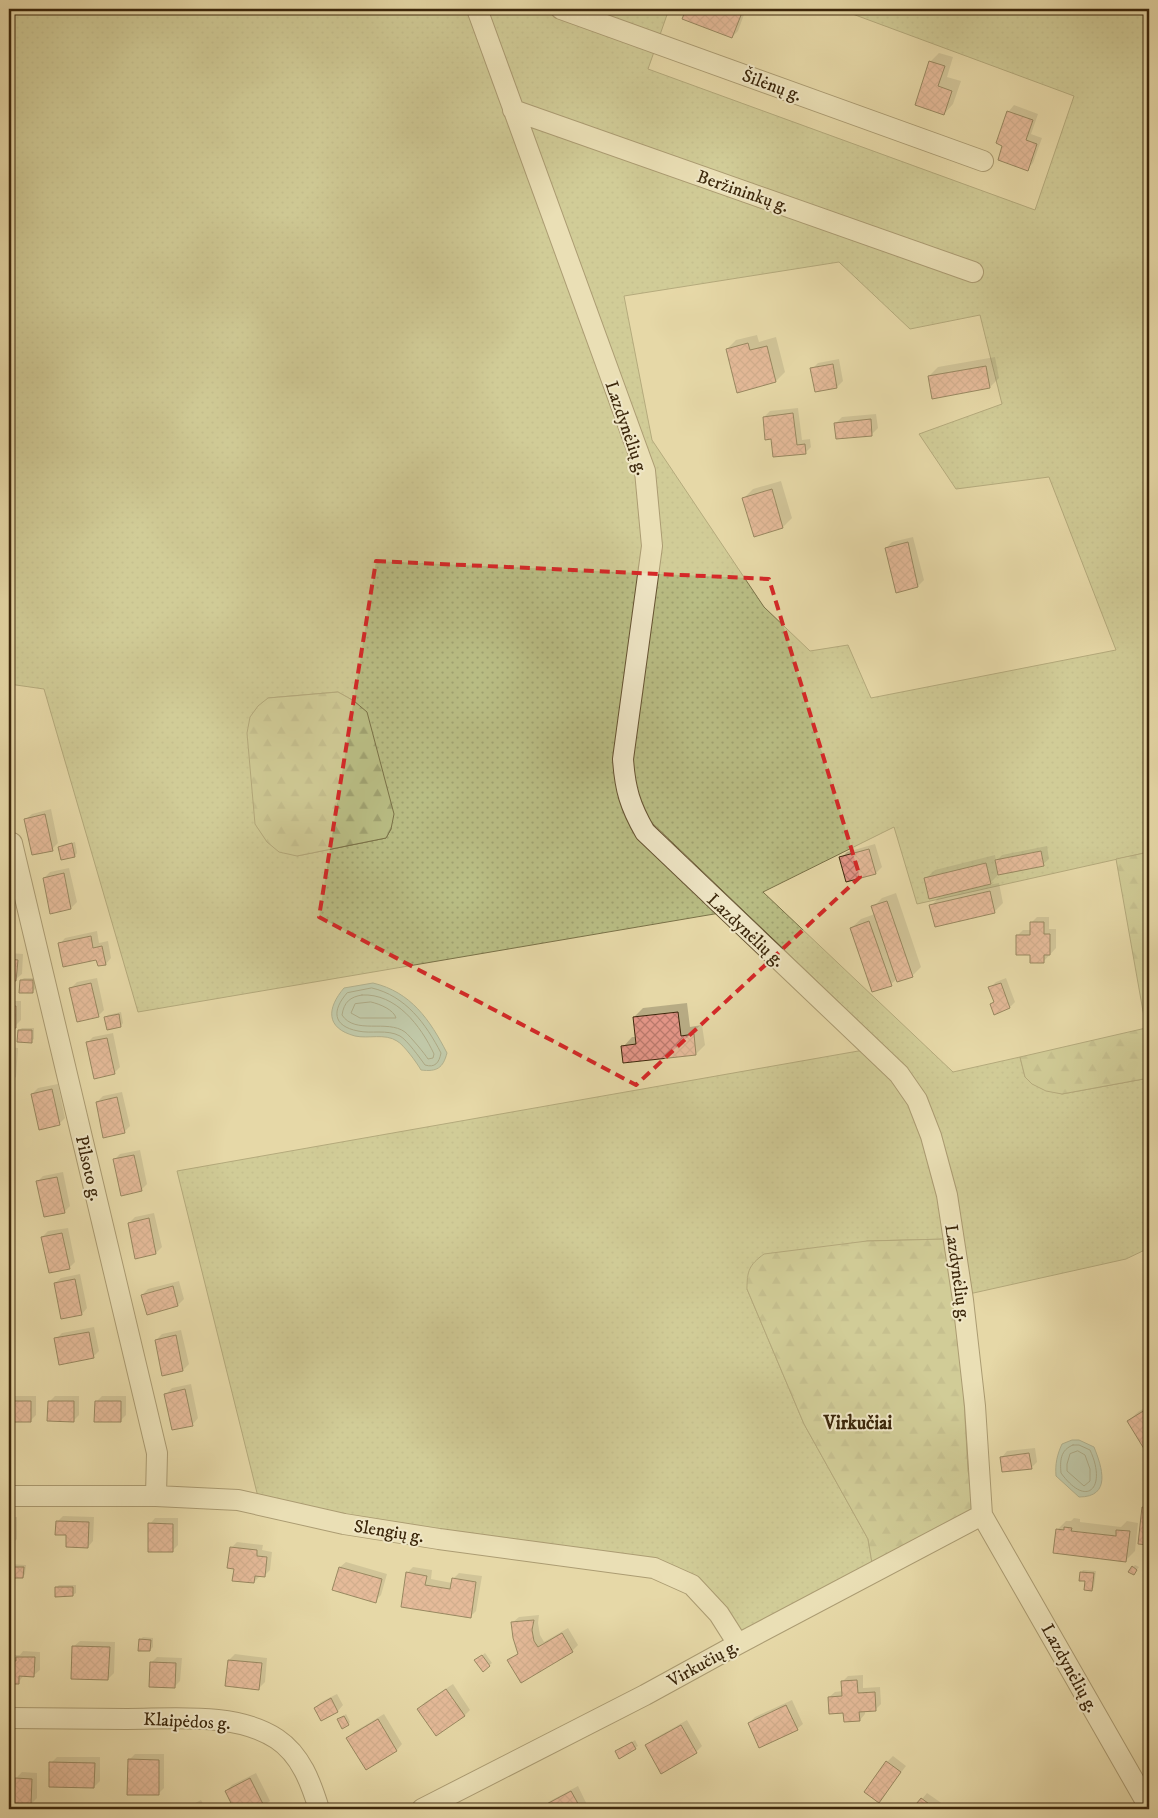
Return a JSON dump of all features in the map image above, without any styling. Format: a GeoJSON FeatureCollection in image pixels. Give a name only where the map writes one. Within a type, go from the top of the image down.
{"type":"FeatureCollection","features":[{"type":"Feature","properties":{"kind":"street","name":"Lazdynėlių g."},"geometry":{"type":"LineString","coordinates":[[477,9],[645,471],[652,546],[623,758],[624,781],[632,810],[645,832],[899,1074],[917,1100],[931,1136],[946,1195],[957,1262],[975,1406],[982,1515],[1149,1807]]}},
{"type":"Feature","properties":{"kind":"street","name":"Šilėnų g."},"geometry":{"type":"LineString","coordinates":[[561,9],[982,161]]}},
{"type":"Feature","properties":{"kind":"street","name":"Beržininkų g."},"geometry":{"type":"LineString","coordinates":[[513,110],[973,272]]}},
{"type":"Feature","properties":{"kind":"street","name":"Pilsoto g."},"geometry":{"type":"LineString","coordinates":[[9,844],[12,843],[157,1453],[156,1496]]}},
{"type":"Feature","properties":{"kind":"street","name":"Slengių g."},"geometry":{"type":"LineString","coordinates":[[9,1496],[156,1496],[238,1500],[344,1524],[439,1539],[654,1568],[692,1585],[719,1614],[738,1644]]}},
{"type":"Feature","properties":{"kind":"street","name":"Virkučių g."},"geometry":{"type":"LineString","coordinates":[[422,1809],[645,1695],[982,1515]]}},
{"type":"Feature","properties":{"kind":"street","name":"Klaipėdos g."},"geometry":{"type":"LineString","coordinates":[[9,1718],[206,1719],[251,1726],[277,1739],[296,1755],[311,1784],[319,1809]]}},
{"type":"Feature","properties":{"kind":"highlighted area"},"geometry":{"type":"Polygon","coordinates":[[[376,561],[769,579],[860,877],[636,1085],[319,917],[376,561]]]}},
{"type":"Feature","properties":{"kind":"green space"},"geometry":{"type":"Polygon","coordinates":[[[9,9],[468,9],[632,459],[640,490],[644,542],[617,783],[720,913],[138,1012],[44,689],[9,684],[9,9]],[[338,692],[268,698],[297,856],[386,838],[391,829],[354,701],[338,692]]]}},
{"type":"Feature","properties":{"kind":"green space"},"geometry":{"type":"Polygon","coordinates":[[[485,9],[669,9],[648,69],[1035,210],[1074,96],[839,9],[1149,9],[1149,852],[917,904],[894,827],[763,892],[953,1072],[1020,1057],[1025,1077],[1062,1094],[1149,1078],[1149,1248],[1126,1259],[969,1294],[916,1082],[892,1053],[650,821],[636,800],[631,741],[657,548],[658,503],[654,470],[485,9]],[[839,262],[624,296],[652,440],[764,607],[810,651],[848,645],[871,698],[1116,650],[1049,477],[956,489],[919,434],[1002,404],[980,315],[910,329],[839,262]]]}},
{"type":"Feature","properties":{"kind":"green space"},"geometry":{"type":"Polygon","coordinates":[[[338,692],[354,701],[367,712],[394,814],[391,829],[386,838],[297,856],[279,852],[267,842],[255,824],[247,733],[250,717],[258,706],[268,698],[338,692]]]}},
{"type":"Feature","properties":{"kind":"green space"},"geometry":{"type":"Polygon","coordinates":[[[1149,852],[1149,1078],[1062,1094],[1046,1091],[1032,1084],[1025,1077],[1020,1057],[1146,1028],[1116,859],[1149,852]]]}},
{"type":"Feature","properties":{"kind":"green space"},"geometry":{"type":"Polygon","coordinates":[[[864,1050],[881,1066],[917,1117],[931,1160],[946,1239],[867,1241],[747,1289],[804,1424],[868,1539],[872,1563],[740,1632],[695,1579],[402,1526],[258,1497],[177,1171],[864,1050]]]}},
{"type":"Feature","properties":{"kind":"green space"},"geometry":{"type":"Polygon","coordinates":[[[946,1239],[963,1382],[968,1471],[975,1503],[970,1512],[872,1563],[868,1539],[804,1424],[747,1289],[748,1273],[752,1265],[764,1254],[867,1241],[946,1239]]]}},
{"type":"Feature","properties":{"kind":"water"},"geometry":{"type":"Polygon","coordinates":[[[373,983],[386,987],[409,1000],[434,1029],[447,1053],[444,1062],[438,1068],[421,1070],[407,1050],[397,1041],[387,1037],[355,1036],[338,1028],[334,1023],[332,1010],[334,1003],[344,988],[373,983]]]}},
{"type":"Feature","properties":{"kind":"water"},"geometry":{"type":"Polygon","coordinates":[[[1072,1440],[1079,1440],[1094,1447],[1100,1463],[1102,1480],[1100,1486],[1096,1492],[1089,1496],[1079,1497],[1056,1476],[1057,1460],[1062,1444],[1072,1440]]]}},
{"type":"Feature","properties":{"kind":"building"},"geometry":{"type":"Polygon","coordinates":[[[686,9],[743,10],[732,38],[682,19],[686,9]]]}},
{"type":"Feature","properties":{"kind":"building"},"geometry":{"type":"Polygon","coordinates":[[[929,61],[945,66],[938,86],[952,91],[944,115],[915,105],[929,61]]]}},
{"type":"Feature","properties":{"kind":"building"},"geometry":{"type":"Polygon","coordinates":[[[1007,111],[1033,120],[1026,140],[1037,144],[1028,171],[998,160],[1002,146],[996,143],[1007,111]]]}},
{"type":"Feature","properties":{"kind":"building"},"geometry":{"type":"Polygon","coordinates":[[[748,343],[750,350],[767,346],[776,382],[737,393],[726,349],[748,343]]]}},
{"type":"Feature","properties":{"kind":"building"},"geometry":{"type":"Polygon","coordinates":[[[833,364],[837,388],[815,392],[810,368],[833,364]]]}},
{"type":"Feature","properties":{"kind":"building"},"geometry":{"type":"Polygon","coordinates":[[[986,366],[990,388],[932,399],[928,376],[986,366]]]}},
{"type":"Feature","properties":{"kind":"building"},"geometry":{"type":"Polygon","coordinates":[[[793,413],[797,445],[805,444],[806,454],[773,457],[771,439],[765,440],[763,417],[793,413]]]}},
{"type":"Feature","properties":{"kind":"building"},"geometry":{"type":"Polygon","coordinates":[[[871,419],[872,436],[836,439],[834,423],[871,419]]]}},
{"type":"Feature","properties":{"kind":"building"},"geometry":{"type":"Polygon","coordinates":[[[772,489],[783,528],[754,537],[742,498],[772,489]]]}},
{"type":"Feature","properties":{"kind":"building"},"geometry":{"type":"Polygon","coordinates":[[[908,542],[918,587],[896,593],[885,548],[908,542]]]}},
{"type":"Feature","properties":{"kind":"building"},"geometry":{"type":"Polygon","coordinates":[[[45,814],[53,851],[32,855],[24,819],[45,814]]]}},
{"type":"Feature","properties":{"kind":"building"},"geometry":{"type":"Polygon","coordinates":[[[72,843],[75,857],[61,860],[58,847],[72,843]]]}},
{"type":"Feature","properties":{"kind":"building"},"geometry":{"type":"Polygon","coordinates":[[[869,849],[876,874],[846,882],[839,857],[869,849]]]}},
{"type":"Feature","properties":{"kind":"building"},"geometry":{"type":"Polygon","coordinates":[[[1041,851],[1044,866],[998,875],[995,860],[1041,851]]]}},
{"type":"Feature","properties":{"kind":"building"},"geometry":{"type":"Polygon","coordinates":[[[986,863],[991,884],[929,899],[924,878],[986,863]]]}},
{"type":"Feature","properties":{"kind":"building"},"geometry":{"type":"Polygon","coordinates":[[[64,873],[71,909],[50,914],[43,878],[64,873]]]}},
{"type":"Feature","properties":{"kind":"building"},"geometry":{"type":"Polygon","coordinates":[[[990,891],[995,913],[935,927],[929,905],[990,891]]]}},
{"type":"Feature","properties":{"kind":"building"},"geometry":{"type":"Polygon","coordinates":[[[887,901],[913,977],[897,982],[871,906],[887,901]]]}},
{"type":"Feature","properties":{"kind":"building"},"geometry":{"type":"Polygon","coordinates":[[[869,921],[892,986],[872,992],[850,928],[869,921]]]}},
{"type":"Feature","properties":{"kind":"building"},"geometry":{"type":"Polygon","coordinates":[[[1030,922],[1044,922],[1044,934],[1050,934],[1050,955],[1044,955],[1044,963],[1030,963],[1030,955],[1016,955],[1016,935],[1030,935],[1030,922]]]}},
{"type":"Feature","properties":{"kind":"building"},"geometry":{"type":"Polygon","coordinates":[[[91,936],[93,948],[102,946],[106,965],[98,966],[96,960],[63,967],[58,943],[91,936]]]}},
{"type":"Feature","properties":{"kind":"building"},"geometry":{"type":"Polygon","coordinates":[[[9,959],[18,960],[16,981],[9,980],[9,959]]]}},
{"type":"Feature","properties":{"kind":"building"},"geometry":{"type":"Polygon","coordinates":[[[20,980],[33,980],[33,993],[19,993],[20,980]]]}},
{"type":"Feature","properties":{"kind":"building"},"geometry":{"type":"Polygon","coordinates":[[[91,983],[99,1017],[77,1022],[69,988],[91,983]]]}},
{"type":"Feature","properties":{"kind":"building"},"geometry":{"type":"Polygon","coordinates":[[[1001,983],[1010,1008],[994,1015],[990,1004],[994,1002],[988,987],[1001,983]]]}},
{"type":"Feature","properties":{"kind":"building"},"geometry":{"type":"Polygon","coordinates":[[[9,1006],[16,1006],[16,1028],[9,1028],[9,1006]]]}},
{"type":"Feature","properties":{"kind":"building"},"geometry":{"type":"Polygon","coordinates":[[[678,1012],[681,1036],[694,1034],[696,1055],[623,1063],[621,1046],[636,1044],[633,1017],[678,1012]]]}},
{"type":"Feature","properties":{"kind":"building"},"geometry":{"type":"Polygon","coordinates":[[[119,1014],[121,1027],[107,1030],[104,1017],[119,1014]]]}},
{"type":"Feature","properties":{"kind":"building"},"geometry":{"type":"Polygon","coordinates":[[[18,1030],[32,1030],[32,1043],[17,1042],[18,1030]]]}},
{"type":"Feature","properties":{"kind":"building"},"geometry":{"type":"Polygon","coordinates":[[[107,1038],[115,1074],[94,1079],[86,1042],[107,1038]]]}},
{"type":"Feature","properties":{"kind":"building"},"geometry":{"type":"Polygon","coordinates":[[[9,1054],[13,1054],[10,1084],[9,1084],[9,1054]]]}},
{"type":"Feature","properties":{"kind":"building"},"geometry":{"type":"Polygon","coordinates":[[[52,1089],[60,1125],[39,1130],[31,1094],[52,1089]]]}},
{"type":"Feature","properties":{"kind":"building"},"geometry":{"type":"Polygon","coordinates":[[[117,1097],[125,1133],[103,1138],[96,1102],[117,1097]]]}},
{"type":"Feature","properties":{"kind":"building"},"geometry":{"type":"Polygon","coordinates":[[[134,1155],[142,1191],[121,1196],[113,1159],[134,1155]]]}},
{"type":"Feature","properties":{"kind":"building"},"geometry":{"type":"Polygon","coordinates":[[[57,1177],[65,1213],[44,1217],[36,1181],[57,1177]]]}},
{"type":"Feature","properties":{"kind":"building"},"geometry":{"type":"Polygon","coordinates":[[[149,1218],[156,1254],[135,1259],[128,1223],[149,1218]]]}},
{"type":"Feature","properties":{"kind":"building"},"geometry":{"type":"Polygon","coordinates":[[[62,1233],[70,1269],[49,1273],[41,1237],[62,1233]]]}},
{"type":"Feature","properties":{"kind":"building"},"geometry":{"type":"Polygon","coordinates":[[[75,1279],[82,1315],[61,1319],[54,1283],[75,1279]]]}},
{"type":"Feature","properties":{"kind":"building"},"geometry":{"type":"Polygon","coordinates":[[[173,1286],[178,1306],[147,1315],[141,1295],[173,1286]]]}},
{"type":"Feature","properties":{"kind":"building"},"geometry":{"type":"Polygon","coordinates":[[[89,1332],[94,1358],[59,1365],[54,1338],[89,1332]]]}},
{"type":"Feature","properties":{"kind":"building"},"geometry":{"type":"Polygon","coordinates":[[[176,1335],[183,1371],[162,1376],[155,1340],[176,1335]]]}},
{"type":"Feature","properties":{"kind":"building"},"geometry":{"type":"Polygon","coordinates":[[[185,1389],[193,1426],[172,1430],[164,1394],[185,1389]]]}},
{"type":"Feature","properties":{"kind":"building"},"geometry":{"type":"Polygon","coordinates":[[[9,1401],[31,1401],[31,1422],[9,1422],[9,1401]]]}},
{"type":"Feature","properties":{"kind":"building"},"geometry":{"type":"Polygon","coordinates":[[[48,1401],[74,1401],[74,1422],[47,1421],[48,1401]]]}},
{"type":"Feature","properties":{"kind":"building"},"geometry":{"type":"Polygon","coordinates":[[[95,1401],[121,1401],[121,1422],[94,1422],[95,1401]]]}},
{"type":"Feature","properties":{"kind":"building"},"geometry":{"type":"Polygon","coordinates":[[[1145,1410],[1149,1417],[1149,1457],[1127,1421],[1145,1410]]]}},
{"type":"Feature","properties":{"kind":"building"},"geometry":{"type":"Polygon","coordinates":[[[1029,1453],[1032,1469],[1002,1472],[1000,1457],[1029,1453]]]}},
{"type":"Feature","properties":{"kind":"building"},"geometry":{"type":"Polygon","coordinates":[[[1142,1507],[1149,1508],[1149,1545],[1138,1544],[1142,1507]]]}},
{"type":"Feature","properties":{"kind":"building"},"geometry":{"type":"Polygon","coordinates":[[[56,1521],[89,1522],[88,1548],[66,1547],[66,1535],[55,1535],[56,1521]]]}},
{"type":"Feature","properties":{"kind":"building"},"geometry":{"type":"Polygon","coordinates":[[[9,1523],[12,1523],[12,1546],[9,1546],[9,1523]]]}},
{"type":"Feature","properties":{"kind":"building"},"geometry":{"type":"Polygon","coordinates":[[[148,1523],[173,1524],[173,1552],[148,1552],[148,1523]]]}},
{"type":"Feature","properties":{"kind":"building"},"geometry":{"type":"Polygon","coordinates":[[[1064,1527],[1072,1528],[1071,1531],[1116,1536],[1116,1530],[1130,1531],[1126,1562],[1053,1553],[1056,1529],[1064,1530],[1064,1527]]]}},
{"type":"Feature","properties":{"kind":"building"},"geometry":{"type":"Polygon","coordinates":[[[230,1547],[257,1550],[257,1556],[267,1557],[265,1577],[255,1576],[254,1583],[232,1581],[234,1569],[227,1568],[230,1547]]]}},
{"type":"Feature","properties":{"kind":"building"},"geometry":{"type":"Polygon","coordinates":[[[1132,1566],[1137,1570],[1134,1575],[1128,1572],[1132,1566]]]}},
{"type":"Feature","properties":{"kind":"building"},"geometry":{"type":"Polygon","coordinates":[[[9,1567],[24,1567],[23,1578],[9,1578],[9,1567]]]}},
{"type":"Feature","properties":{"kind":"building"},"geometry":{"type":"Polygon","coordinates":[[[339,1567],[382,1579],[376,1603],[332,1590],[339,1567]]]}},
{"type":"Feature","properties":{"kind":"building"},"geometry":{"type":"Polygon","coordinates":[[[406,1572],[427,1576],[425,1585],[450,1589],[452,1578],[476,1582],[471,1618],[401,1607],[406,1572]]]}},
{"type":"Feature","properties":{"kind":"building"},"geometry":{"type":"Polygon","coordinates":[[[1080,1572],[1094,1573],[1092,1591],[1084,1590],[1085,1581],[1079,1581],[1080,1572]]]}},
{"type":"Feature","properties":{"kind":"building"},"geometry":{"type":"Polygon","coordinates":[[[55,1587],[73,1587],[73,1596],[55,1597],[55,1587]]]}},
{"type":"Feature","properties":{"kind":"building"},"geometry":{"type":"Polygon","coordinates":[[[534,1620],[532,1630],[534,1641],[538,1647],[562,1633],[573,1652],[521,1683],[507,1660],[518,1654],[511,1622],[534,1620]]]}},
{"type":"Feature","properties":{"kind":"building"},"geometry":{"type":"Polygon","coordinates":[[[139,1639],[151,1640],[150,1651],[138,1651],[139,1639]]]}},
{"type":"Feature","properties":{"kind":"building"},"geometry":{"type":"Polygon","coordinates":[[[72,1646],[110,1647],[108,1680],[71,1679],[72,1646]]]}},
{"type":"Feature","properties":{"kind":"building"},"geometry":{"type":"Polygon","coordinates":[[[482,1655],[490,1666],[483,1672],[474,1660],[482,1655]]]}},
{"type":"Feature","properties":{"kind":"building"},"geometry":{"type":"Polygon","coordinates":[[[16,1657],[35,1657],[34,1677],[19,1676],[19,1684],[9,1684],[9,1660],[16,1661],[16,1657]]]}},
{"type":"Feature","properties":{"kind":"building"},"geometry":{"type":"Polygon","coordinates":[[[228,1660],[262,1663],[259,1690],[225,1686],[228,1660]]]}},
{"type":"Feature","properties":{"kind":"building"},"geometry":{"type":"Polygon","coordinates":[[[150,1662],[176,1663],[175,1688],[149,1687],[150,1662]]]}},
{"type":"Feature","properties":{"kind":"building"},"geometry":{"type":"Polygon","coordinates":[[[857,1680],[858,1693],[875,1692],[876,1711],[859,1712],[860,1721],[844,1722],[843,1713],[829,1714],[828,1697],[842,1696],[841,1681],[857,1680]]]}},
{"type":"Feature","properties":{"kind":"building"},"geometry":{"type":"Polygon","coordinates":[[[446,1689],[465,1716],[436,1736],[417,1709],[446,1689]]]}},
{"type":"Feature","properties":{"kind":"building"},"geometry":{"type":"Polygon","coordinates":[[[331,1698],[338,1712],[321,1721],[314,1708],[331,1698]]]}},
{"type":"Feature","properties":{"kind":"building"},"geometry":{"type":"Polygon","coordinates":[[[786,1705],[798,1730],[759,1748],[748,1723],[786,1705]]]}},
{"type":"Feature","properties":{"kind":"building"},"geometry":{"type":"Polygon","coordinates":[[[344,1716],[349,1725],[342,1729],[337,1719],[344,1716]]]}},
{"type":"Feature","properties":{"kind":"building"},"geometry":{"type":"Polygon","coordinates":[[[378,1719],[397,1751],[366,1770],[346,1738],[378,1719]]]}},
{"type":"Feature","properties":{"kind":"building"},"geometry":{"type":"Polygon","coordinates":[[[681,1725],[697,1753],[661,1774],[645,1745],[681,1725]]]}},
{"type":"Feature","properties":{"kind":"building"},"geometry":{"type":"Polygon","coordinates":[[[632,1742],[636,1749],[619,1759],[615,1751],[632,1742]]]}},
{"type":"Feature","properties":{"kind":"building"},"geometry":{"type":"Polygon","coordinates":[[[128,1759],[159,1760],[159,1795],[127,1795],[128,1759]]]}},
{"type":"Feature","properties":{"kind":"building"},"geometry":{"type":"Polygon","coordinates":[[[886,1761],[901,1772],[879,1803],[864,1792],[886,1761]]]}},
{"type":"Feature","properties":{"kind":"building"},"geometry":{"type":"Polygon","coordinates":[[[49,1762],[95,1763],[94,1788],[49,1787],[49,1762]]]}},
{"type":"Feature","properties":{"kind":"building"},"geometry":{"type":"Polygon","coordinates":[[[15,1778],[32,1779],[31,1805],[14,1805],[15,1778]]]}},
{"type":"Feature","properties":{"kind":"building"},"geometry":{"type":"Polygon","coordinates":[[[250,1778],[265,1808],[234,1809],[225,1791],[250,1778]]]}},
{"type":"Feature","properties":{"kind":"building"},"geometry":{"type":"Polygon","coordinates":[[[571,1791],[581,1809],[544,1809],[543,1806],[571,1791]]]}},
{"type":"Feature","properties":{"kind":"building"},"geometry":{"type":"Polygon","coordinates":[[[921,1798],[936,1809],[912,1809],[921,1798]]]}},
{"type":"Feature","properties":{"kind":"district","name":"Virkučiai"},"geometry":{"type":"Point","coordinates":[858,1422]}}]}
